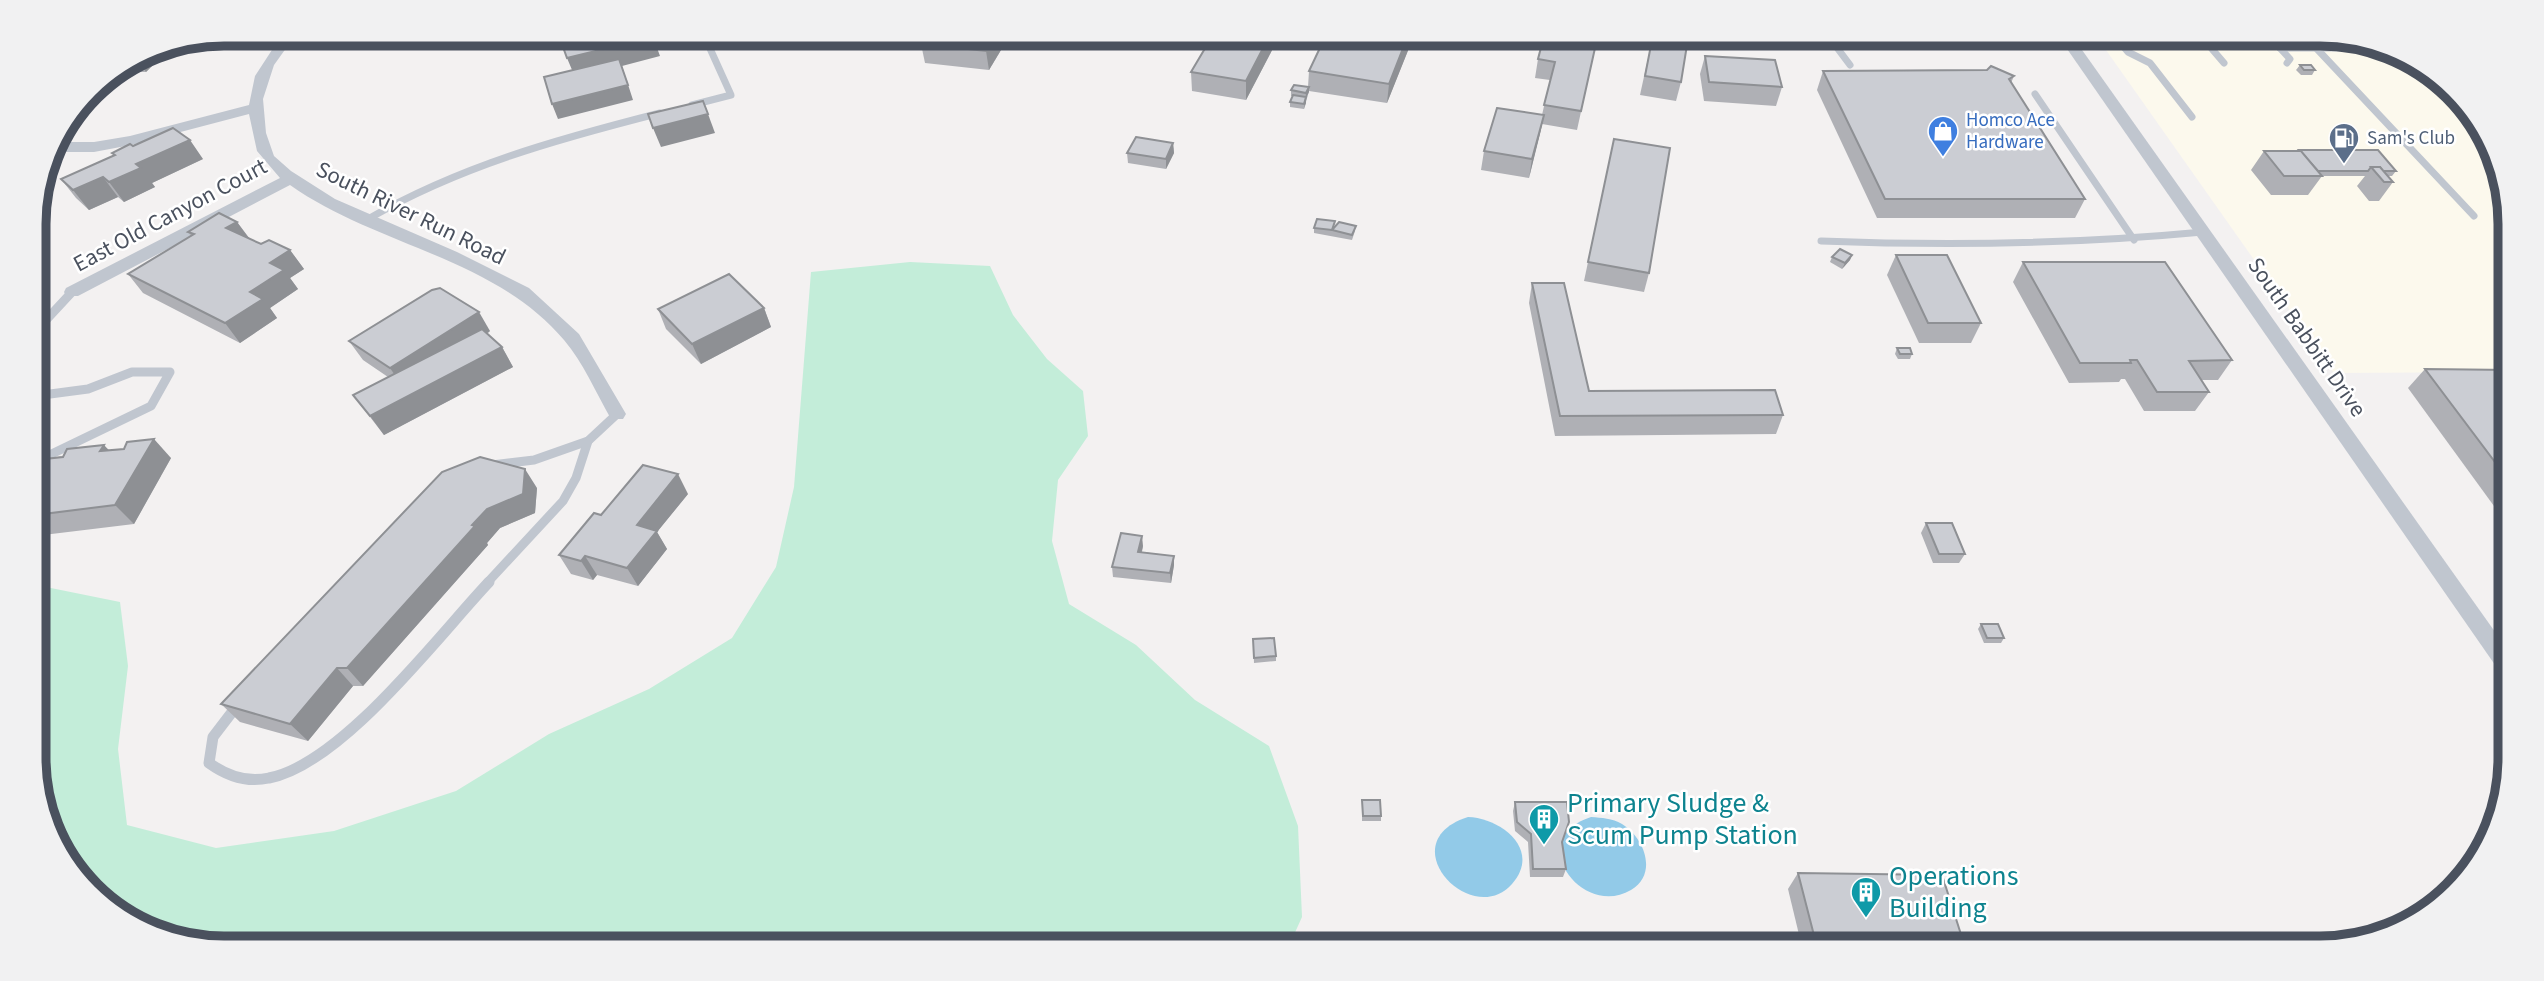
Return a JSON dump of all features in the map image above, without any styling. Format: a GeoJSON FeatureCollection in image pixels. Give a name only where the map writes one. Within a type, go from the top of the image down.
{"type":"FeatureCollection","features":[{"type":"Feature","properties":{"kind":"street","name":"South River Run Road"},"geometry":{"type":"LineString","coordinates":[[281,46],[263,70],[254,108],[258,136],[267,157],[290,179],[523,292],[573,338],[617,414]]}},
{"type":"Feature","properties":{"kind":"street","name":"South Babbitt Drive"},"geometry":{"type":"LineString","coordinates":[[2072,46],[2498,651]]}},
{"type":"Feature","properties":{"kind":"street"},"geometry":{"type":"LineString","coordinates":[[63,147],[93,148],[254,108]]}},
{"type":"Feature","properties":{"kind":"street","name":"East Old Canyon Court"},"geometry":{"type":"LineString","coordinates":[[72,292],[290,179]]}},
{"type":"Feature","properties":{"kind":"lane"},"geometry":{"type":"LineString","coordinates":[[680,108],[731,94],[709,46]]}},
{"type":"Feature","properties":{"kind":"lane"},"geometry":{"type":"LineString","coordinates":[[1836,46],[1850,65]]}},
{"type":"Feature","properties":{"kind":"lane"},"geometry":{"type":"LineString","coordinates":[[2123,46],[2128,52],[2150,63],[2192,117]]}},
{"type":"Feature","properties":{"kind":"lane"},"geometry":{"type":"LineString","coordinates":[[2209,46],[2224,63]]}},
{"type":"Feature","properties":{"kind":"lane"},"geometry":{"type":"LineString","coordinates":[[2280,48],[2347,48]]}},
{"type":"Feature","properties":{"kind":"lane"},"geometry":{"type":"LineString","coordinates":[[2280,48],[2290,59],[2287,63]]}},
{"type":"Feature","properties":{"kind":"lane"},"geometry":{"type":"LineString","coordinates":[[2316,48],[2474,216]]}},
{"type":"Feature","properties":{"kind":"lane"},"geometry":{"type":"LineString","coordinates":[[2035,94],[2134,240]]}},
{"type":"Feature","properties":{"kind":"lane"},"geometry":{"type":"LineString","coordinates":[[368,219],[398,201],[471,167],[667,111]]}},
{"type":"Feature","properties":{"kind":"lane"},"geometry":{"type":"LineString","coordinates":[[1821,241],[1975,246],[2134,240],[2203,232]]}},
{"type":"Feature","properties":{"kind":"lane"},"geometry":{"type":"LineString","coordinates":[[46,319],[72,292]]}},
{"type":"Feature","properties":{"kind":"lane"},"geometry":{"type":"LineString","coordinates":[[46,395],[88,389],[132,372],[170,372],[151,406],[46,457]]}},
{"type":"Feature","properties":{"kind":"lane"},"geometry":{"type":"LineString","coordinates":[[482,467],[534,460],[588,441],[617,414]]}},
{"type":"Feature","properties":{"kind":"lane"},"geometry":{"type":"LineString","coordinates":[[247,693],[211,737],[207,748],[209,763],[230,776],[260,780],[279,776],[335,742],[380,700],[563,501],[576,478],[588,441]]}},
{"type":"Feature","properties":{"kind":"shaded area"},"geometry":{"type":"Polygon","coordinates":[[[2103,46],[2332,46],[2355,49],[2378,55],[2410,69],[2429,82],[2462,115],[2485,155],[2497,200],[2498,372],[2334,373],[2103,46]]]}},
{"type":"Feature","properties":{"kind":"green space"},"geometry":{"type":"Polygon","coordinates":[[[910,262],[990,266],[1013,315],[1047,359],[1083,391],[1088,436],[1058,480],[1052,541],[1069,604],[1136,645],[1195,700],[1269,746],[1298,826],[1302,917],[1294,935],[224,936],[189,932],[145,917],[125,906],[90,875],[64,836],[55,815],[47,781],[46,587],[120,602],[128,666],[118,749],[127,825],[216,848],[334,831],[456,791],[549,734],[649,689],[732,638],[776,567],[794,487],[811,272],[910,262]]]}},
{"type":"Feature","properties":{"kind":"water"},"geometry":{"type":"Polygon","coordinates":[[[1468,817],[1493,823],[1514,838],[1520,848],[1520,871],[1512,884],[1495,895],[1477,896],[1459,890],[1445,877],[1436,861],[1436,844],[1446,829],[1468,817]]]}},
{"type":"Feature","properties":{"kind":"water"},"geometry":{"type":"Polygon","coordinates":[[[1591,817],[1611,819],[1622,824],[1637,838],[1642,847],[1646,866],[1644,875],[1631,890],[1612,896],[1595,894],[1579,885],[1567,873],[1561,857],[1562,842],[1571,828],[1591,817]]]}},
{"type":"Feature","properties":{"kind":"building"},"geometry":{"type":"Polygon","coordinates":[[[563,46],[616,46],[567,58],[563,46]]]}},
{"type":"Feature","properties":{"kind":"building"},"geometry":{"type":"Polygon","coordinates":[[[940,46],[989,46],[986,51],[940,46]]]}},
{"type":"Feature","properties":{"kind":"building"},"geometry":{"type":"Polygon","coordinates":[[[1206,46],[1264,46],[1246,81],[1191,72],[1206,46]]]}},
{"type":"Feature","properties":{"kind":"building"},"geometry":{"type":"Polygon","coordinates":[[[1321,46],[1404,46],[1389,84],[1309,71],[1321,46]]]}},
{"type":"Feature","properties":{"kind":"building"},"geometry":{"type":"Polygon","coordinates":[[[1541,46],[1595,48],[1581,111],[1544,105],[1555,62],[1538,59],[1541,46]]]}},
{"type":"Feature","properties":{"kind":"building"},"geometry":{"type":"Polygon","coordinates":[[[1651,46],[1687,46],[1681,82],[1645,76],[1651,46]]]}},
{"type":"Feature","properties":{"kind":"building"},"geometry":{"type":"Polygon","coordinates":[[[1705,56],[1775,60],[1782,87],[1709,82],[1705,56]]]}},
{"type":"Feature","properties":{"kind":"building"},"geometry":{"type":"Polygon","coordinates":[[[619,59],[628,85],[552,104],[544,77],[619,59]]]}},
{"type":"Feature","properties":{"kind":"building"},"geometry":{"type":"Polygon","coordinates":[[[2300,65],[2311,65],[2315,70],[2304,70],[2300,65]]]}},
{"type":"Feature","properties":{"kind":"building","name":"Homco Ace Hardware"},"geometry":{"type":"Polygon","coordinates":[[[1991,66],[2014,76],[2009,79],[2085,199],[1885,199],[1823,71],[1987,70],[1991,66]]]}},
{"type":"Feature","properties":{"kind":"building"},"geometry":{"type":"Polygon","coordinates":[[[1294,85],[1309,87],[1306,93],[1291,90],[1294,85]]]}},
{"type":"Feature","properties":{"kind":"building"},"geometry":{"type":"Polygon","coordinates":[[[1293,95],[1306,97],[1304,104],[1290,102],[1293,95]]]}},
{"type":"Feature","properties":{"kind":"building"},"geometry":{"type":"Polygon","coordinates":[[[703,101],[708,114],[653,128],[648,114],[703,101]]]}},
{"type":"Feature","properties":{"kind":"building"},"geometry":{"type":"Polygon","coordinates":[[[1497,108],[1544,115],[1532,159],[1484,151],[1497,108]]]}},
{"type":"Feature","properties":{"kind":"building"},"geometry":{"type":"Polygon","coordinates":[[[173,128],[190,140],[136,164],[141,168],[109,182],[103,177],[73,190],[61,179],[115,155],[112,153],[130,144],[133,146],[173,128]]]}},
{"type":"Feature","properties":{"kind":"building"},"geometry":{"type":"Polygon","coordinates":[[[1136,137],[1173,143],[1166,159],[1127,153],[1136,137]]]}},
{"type":"Feature","properties":{"kind":"building"},"geometry":{"type":"Polygon","coordinates":[[[1614,139],[1670,148],[1649,273],[1588,262],[1614,139]]]}},
{"type":"Feature","properties":{"kind":"building","name":"Sam's Club"},"geometry":{"type":"Polygon","coordinates":[[[2299,150],[2378,150],[2396,171],[2371,167],[2368,171],[2318,171],[2299,150]]]}},
{"type":"Feature","properties":{"kind":"building"},"geometry":{"type":"Polygon","coordinates":[[[2264,151],[2301,151],[2322,176],[2284,176],[2264,151]]]}},
{"type":"Feature","properties":{"kind":"building"},"geometry":{"type":"Polygon","coordinates":[[[2371,167],[2380,167],[2393,182],[2384,182],[2371,167]]]}},
{"type":"Feature","properties":{"kind":"building"},"geometry":{"type":"Polygon","coordinates":[[[219,213],[237,222],[226,228],[261,244],[269,240],[290,250],[270,263],[284,270],[250,292],[263,299],[225,323],[128,274],[194,234],[188,232],[219,213]]]}},
{"type":"Feature","properties":{"kind":"building"},"geometry":{"type":"Polygon","coordinates":[[[1317,219],[1335,221],[1332,230],[1314,228],[1317,219]]]}},
{"type":"Feature","properties":{"kind":"building"},"geometry":{"type":"Polygon","coordinates":[[[1339,222],[1356,226],[1352,235],[1332,230],[1339,222]]]}},
{"type":"Feature","properties":{"kind":"building"},"geometry":{"type":"Polygon","coordinates":[[[1840,249],[1852,255],[1845,263],[1832,257],[1840,249]]]}},
{"type":"Feature","properties":{"kind":"building"},"geometry":{"type":"Polygon","coordinates":[[[1896,255],[1947,255],[1981,323],[1928,323],[1896,255]]]}},
{"type":"Feature","properties":{"kind":"building"},"geometry":{"type":"Polygon","coordinates":[[[2023,262],[2165,262],[2232,360],[2189,361],[2209,392],[2157,392],[2137,360],[2130,360],[2131,363],[2080,363],[2023,262]]]}},
{"type":"Feature","properties":{"kind":"building"},"geometry":{"type":"Polygon","coordinates":[[[729,274],[764,308],[692,344],[658,309],[729,274]]]}},
{"type":"Feature","properties":{"kind":"building"},"geometry":{"type":"Polygon","coordinates":[[[1532,283],[1564,283],[1589,391],[1775,390],[1783,415],[1560,416],[1532,283]]]}},
{"type":"Feature","properties":{"kind":"building"},"geometry":{"type":"Polygon","coordinates":[[[440,288],[479,312],[390,368],[349,341],[432,290],[440,288]]]}},
{"type":"Feature","properties":{"kind":"building"},"geometry":{"type":"Polygon","coordinates":[[[482,329],[502,347],[370,416],[353,395],[482,329]]]}},
{"type":"Feature","properties":{"kind":"building"},"geometry":{"type":"Polygon","coordinates":[[[1897,348],[1910,348],[1912,354],[1900,354],[1897,348]]]}},
{"type":"Feature","properties":{"kind":"building"},"geometry":{"type":"Polygon","coordinates":[[[2425,369],[2498,370],[2498,466],[2425,369]]]}},
{"type":"Feature","properties":{"kind":"building"},"geometry":{"type":"Polygon","coordinates":[[[154,439],[115,505],[46,514],[46,459],[63,457],[67,449],[104,445],[100,451],[124,449],[127,442],[154,439]]]}},
{"type":"Feature","properties":{"kind":"building"},"geometry":{"type":"Polygon","coordinates":[[[480,457],[525,469],[523,494],[487,509],[472,525],[475,526],[347,668],[337,668],[290,724],[221,704],[442,472],[480,457]]]}},
{"type":"Feature","properties":{"kind":"building"},"geometry":{"type":"Polygon","coordinates":[[[643,465],[678,474],[637,525],[657,531],[627,568],[585,556],[581,561],[559,555],[594,513],[601,515],[643,465]]]}},
{"type":"Feature","properties":{"kind":"building"},"geometry":{"type":"Polygon","coordinates":[[[1926,523],[1952,523],[1965,554],[1939,554],[1926,523]]]}},
{"type":"Feature","properties":{"kind":"building"},"geometry":{"type":"Polygon","coordinates":[[[1121,533],[1142,536],[1138,552],[1174,556],[1170,573],[1112,567],[1121,533]]]}},
{"type":"Feature","properties":{"kind":"building"},"geometry":{"type":"Polygon","coordinates":[[[1981,624],[1998,624],[2004,638],[1987,638],[1981,624]]]}},
{"type":"Feature","properties":{"kind":"building"},"geometry":{"type":"Polygon","coordinates":[[[1274,638],[1276,656],[1254,658],[1253,639],[1274,638]]]}},
{"type":"Feature","properties":{"kind":"building"},"geometry":{"type":"Polygon","coordinates":[[[1362,800],[1380,800],[1381,816],[1363,816],[1362,800]]]}},
{"type":"Feature","properties":{"kind":"building","name":"Primary Sludge & Scum Pump Station"},"geometry":{"type":"Polygon","coordinates":[[[1515,802],[1567,802],[1569,822],[1562,842],[1566,869],[1533,869],[1531,834],[1517,822],[1515,802]]]}},
{"type":"Feature","properties":{"kind":"building","name":"Operations Building"},"geometry":{"type":"Polygon","coordinates":[[[1798,873],[1942,875],[1961,935],[1814,935],[1798,873]]]}},
{"type":"Feature","properties":{"kind":"place","name":"Homco Ace Hardware"},"geometry":{"type":"Point","coordinates":[1943,158]}},
{"type":"Feature","properties":{"kind":"place","name":"Sam's Club"},"geometry":{"type":"Point","coordinates":[2344,165]}},
{"type":"Feature","properties":{"kind":"place","name":"Primary Sludge & Scum Pump Station"},"geometry":{"type":"Point","coordinates":[1544,846]}},
{"type":"Feature","properties":{"kind":"place","name":"Operations Building"},"geometry":{"type":"Point","coordinates":[1866,919]}}]}
